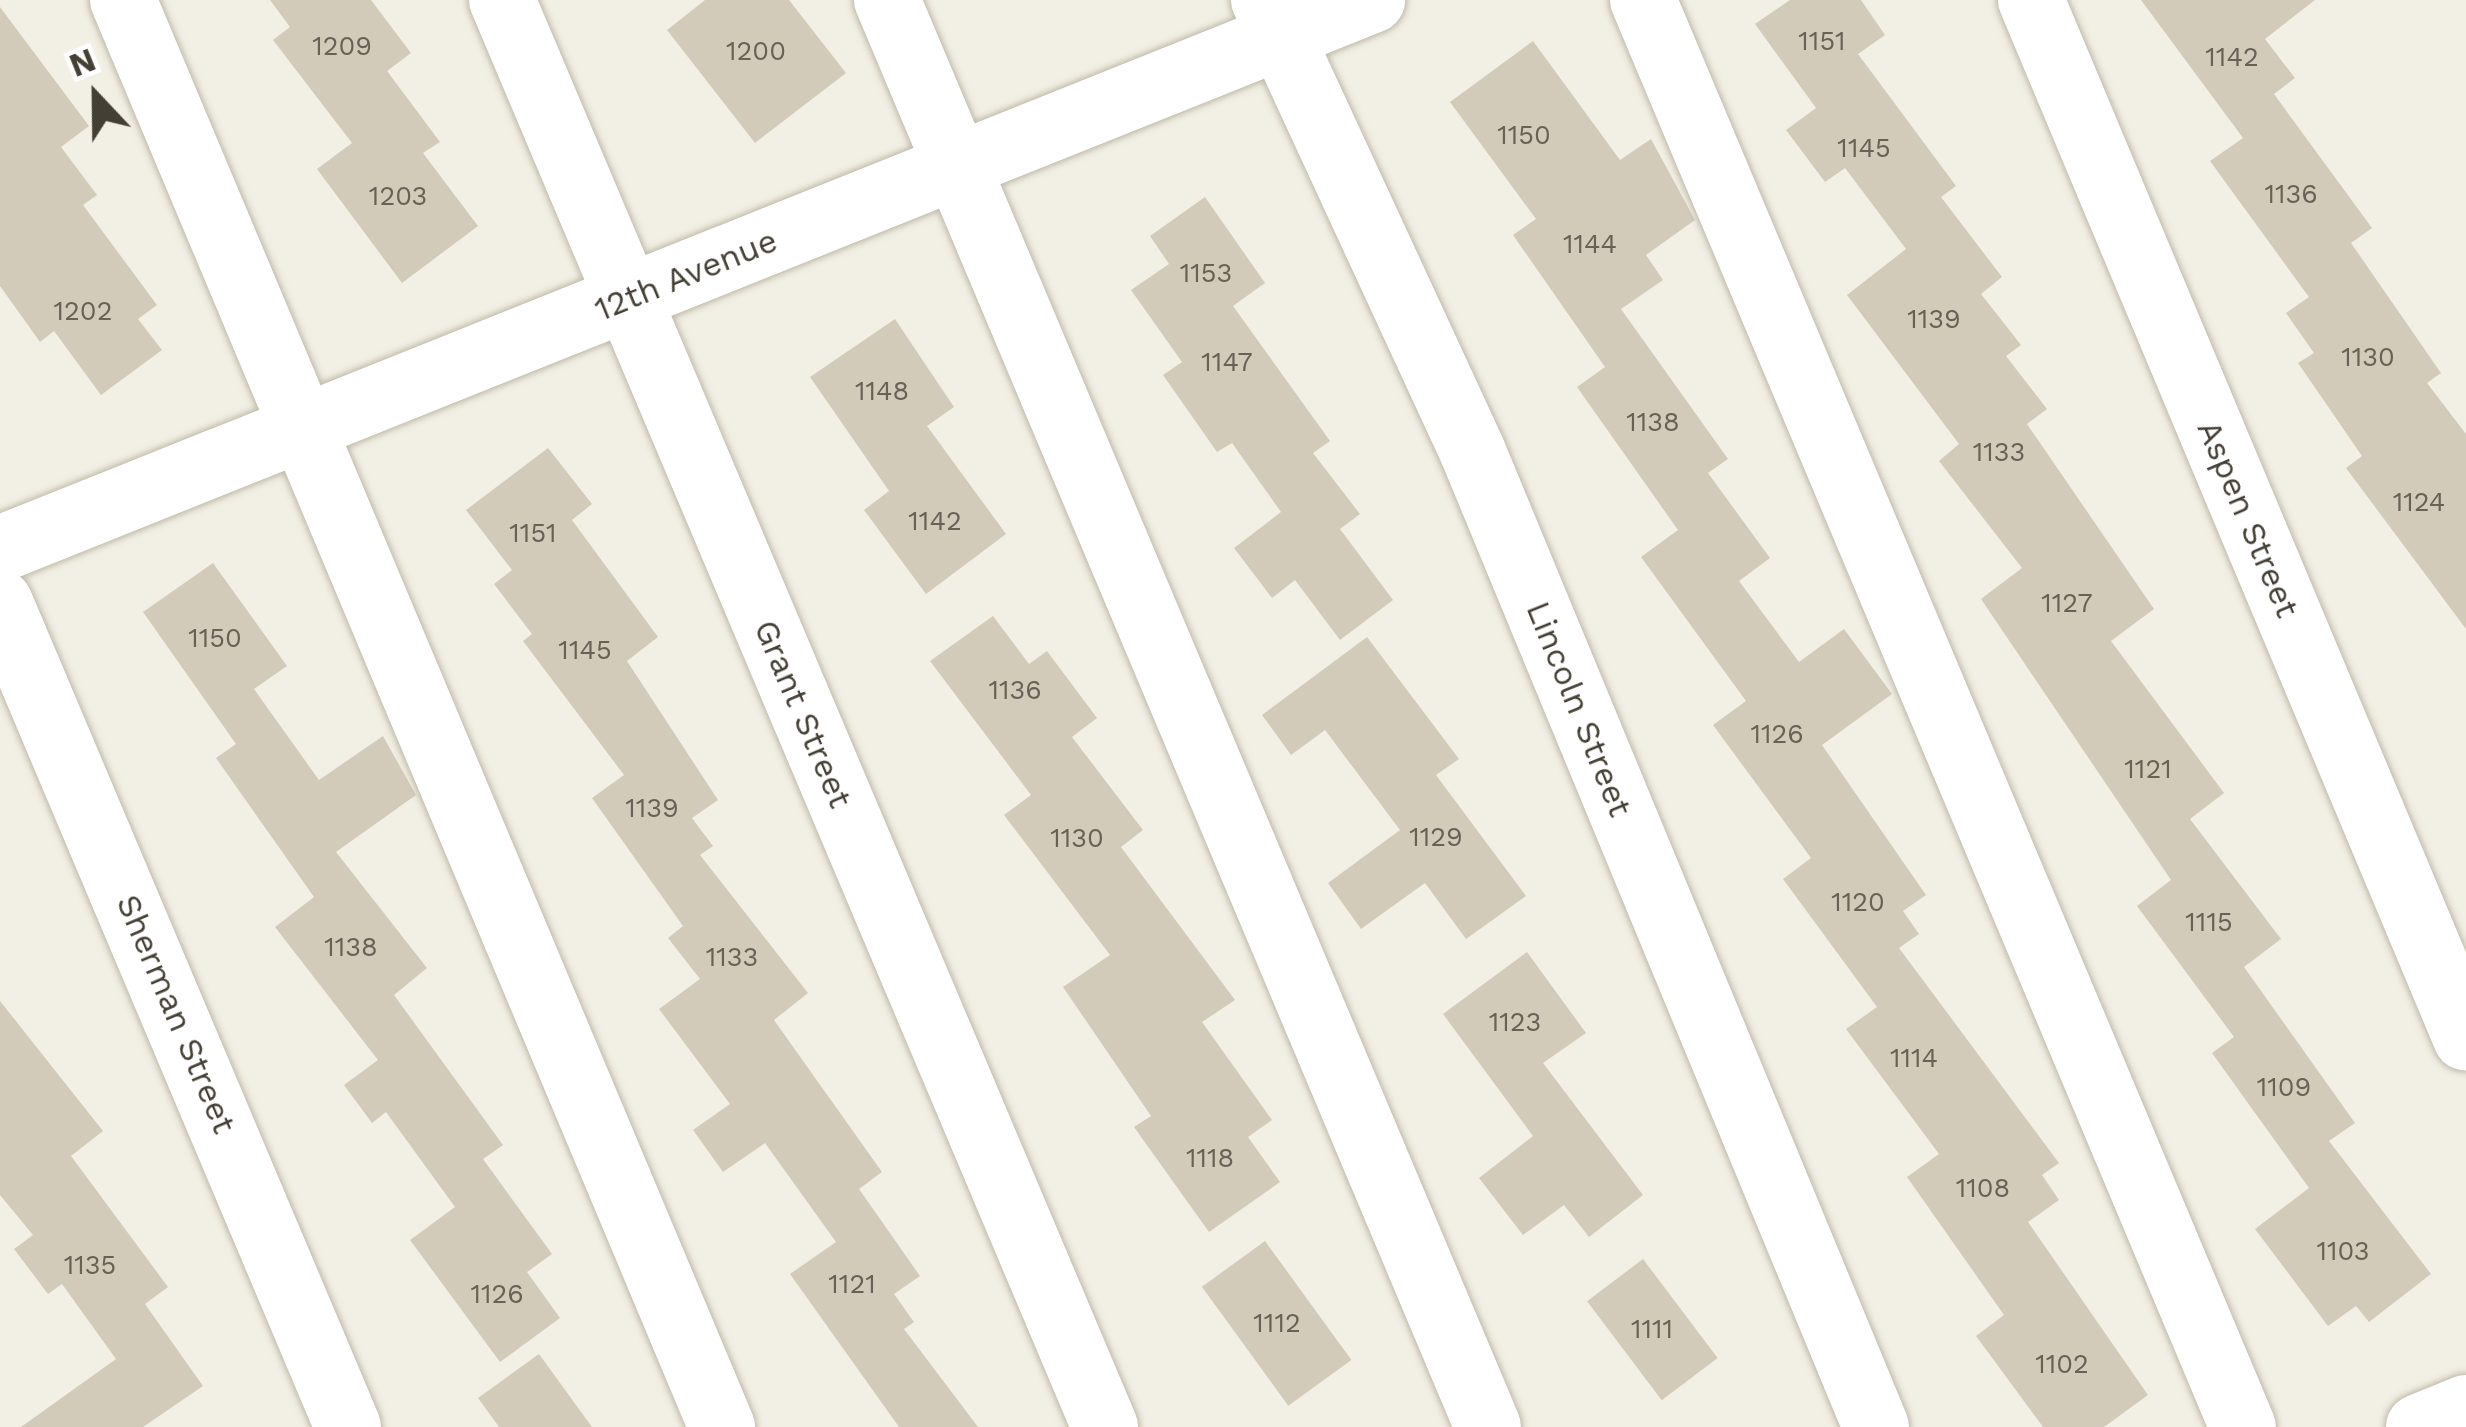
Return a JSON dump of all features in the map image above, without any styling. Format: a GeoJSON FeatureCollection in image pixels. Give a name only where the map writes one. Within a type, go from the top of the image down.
{"type":"FeatureCollection","features":[{"type":"Feature","properties":{"kind":"street"},"geometry":{"type":"LineString","coordinates":[[123,0],[722,1427]]}},
{"type":"Feature","properties":{"kind":"street","name":"Grant Street"},"geometry":{"type":"LineString","coordinates":[[502,0],[1105,1427]]}},
{"type":"Feature","properties":{"kind":"street"},"geometry":{"type":"LineString","coordinates":[[887,0],[1488,1427]]}},
{"type":"Feature","properties":{"kind":"street","name":"12th Avenue"},"geometry":{"type":"LineString","coordinates":[[0,549],[958,166],[1272,18],[1372,0]]}},
{"type":"Feature","properties":{"kind":"street"},"geometry":{"type":"LineString","coordinates":[[1643,0],[2243,1427]]}},
{"type":"Feature","properties":{"kind":"street","name":"Aspen Street"},"geometry":{"type":"LineString","coordinates":[[2031,0],[2466,1037]]}},
{"type":"Feature","properties":{"kind":"street","name":"Lincoln Street"},"geometry":{"type":"LineString","coordinates":[[1272,18],[1472,450],[1876,1427]]}},
{"type":"Feature","properties":{"kind":"street","name":"Sherman Street"},"geometry":{"type":"LineString","coordinates":[[0,603],[348,1427]]}},
{"type":"Feature","properties":{"kind":"street"},"geometry":{"type":"LineString","coordinates":[[2419,1427],[2466,1408]]}},
{"type":"Feature","properties":{"kind":"building"},"geometry":{"type":"Polygon","coordinates":[[[270,0],[371,0],[411,53],[387,71],[440,142],[423,153],[478,226],[402,283],[317,169],[352,143],[273,40],[290,27],[270,0]]]}},
{"type":"Feature","properties":{"kind":"building"},"geometry":{"type":"Polygon","coordinates":[[[705,0],[789,0],[846,73],[755,143],[667,30],[705,0]]]}},
{"type":"Feature","properties":{"kind":"building"},"geometry":{"type":"Polygon","coordinates":[[[1790,0],[1861,0],[1885,35],[1858,54],[1956,186],[1941,197],[2002,277],[1981,294],[2021,345],[2006,356],[2047,409],[2027,424],[2154,609],[2111,641],[2224,793],[2190,819],[2281,939],[2244,967],[2355,1123],[2329,1141],[2431,1274],[2369,1322],[2356,1306],[2328,1326],[2255,1229],[2309,1188],[2212,1053],[2234,1037],[2137,906],[2171,880],[1981,599],[2022,568],[1939,461],[1959,444],[1847,295],[1906,249],[1845,168],[1825,182],[1786,130],[1816,108],[1755,24],[1790,0]]]}},
{"type":"Feature","properties":{"kind":"building"},"geometry":{"type":"Polygon","coordinates":[[[2141,0],[2315,0],[2265,39],[2295,78],[2274,94],[2372,228],[2351,243],[2441,373],[2427,383],[2466,434],[2466,629],[2346,468],[2362,456],[2298,363],[2314,353],[2286,313],[2309,297],[2210,161],[2243,138],[2141,0]]]}},
{"type":"Feature","properties":{"kind":"building"},"geometry":{"type":"Polygon","coordinates":[[[0,7],[89,126],[61,147],[97,195],[83,205],[157,305],[138,319],[162,350],[101,395],[54,331],[40,342],[0,286],[0,7]]]}},
{"type":"Feature","properties":{"kind":"building"},"geometry":{"type":"Polygon","coordinates":[[[1533,41],[1620,160],[1651,139],[1695,220],[1646,255],[1663,280],[1621,309],[1728,459],[1708,473],[1770,558],[1739,581],[1799,662],[1844,629],[1892,694],[1822,745],[1926,895],[1903,911],[1919,934],[1899,948],[2059,1163],[2042,1175],[2059,1200],[2028,1222],[2148,1395],[2104,1427],[2043,1427],[1976,1336],[2004,1315],[1907,1177],[1939,1154],[1846,1029],[1877,1007],[1783,879],[1811,858],[1713,725],[1746,701],[1641,557],[1678,530],[1577,387],[1605,367],[1513,235],[1536,219],[1450,102],[1533,41]]]}},
{"type":"Feature","properties":{"kind":"building"},"geometry":{"type":"Polygon","coordinates":[[[1205,197],[1265,283],[1233,306],[1330,441],[1313,453],[1360,514],[1340,529],[1393,600],[1340,640],[1295,580],[1272,598],[1234,548],[1281,512],[1232,443],[1217,452],[1163,375],[1182,362],[1131,290],[1169,264],[1150,236],[1205,197]]]}},
{"type":"Feature","properties":{"kind":"building"},"geometry":{"type":"Polygon","coordinates":[[[895,319],[954,407],[927,426],[1006,534],[926,594],[864,510],[889,491],[810,377],[895,319]]]}},
{"type":"Feature","properties":{"kind":"building"},"geometry":{"type":"Polygon","coordinates":[[[548,448],[592,504],[572,520],[658,637],[627,661],[718,800],[692,818],[713,846],[700,855],[808,993],[774,1020],[882,1172],[859,1189],[920,1276],[894,1294],[914,1322],[904,1329],[978,1427],[899,1427],[790,1274],[836,1242],[765,1143],[723,1172],[693,1130],[730,1104],[659,1009],[700,979],[668,938],[683,926],[592,798],[624,775],[523,641],[532,634],[494,584],[512,570],[466,510],[548,448]]]}},
{"type":"Feature","properties":{"kind":"building"},"geometry":{"type":"Polygon","coordinates":[[[213,563],[287,666],[254,689],[319,780],[383,736],[416,795],[336,852],[427,968],[394,995],[503,1145],[483,1159],[552,1254],[527,1272],[560,1318],[500,1362],[410,1240],[455,1207],[386,1112],[372,1123],[344,1085],[378,1060],[275,927],[314,897],[216,758],[236,744],[143,612],[213,563]]]}},
{"type":"Feature","properties":{"kind":"building"},"geometry":{"type":"Polygon","coordinates":[[[993,616],[1029,664],[1047,651],[1097,718],[1072,737],[1143,830],[1121,847],[1235,1000],[1202,1022],[1272,1120],[1248,1137],[1280,1182],[1209,1232],[1134,1127],[1151,1116],[1063,987],[1110,955],[1004,815],[1031,795],[930,661],[993,616]]]}},
{"type":"Feature","properties":{"kind":"building"},"geometry":{"type":"Polygon","coordinates":[[[1367,637],[1459,759],[1436,775],[1526,896],[1466,939],[1425,883],[1361,929],[1328,883],[1400,830],[1325,730],[1291,755],[1262,715],[1367,637]]]}},
{"type":"Feature","properties":{"kind":"building"},"geometry":{"type":"Polygon","coordinates":[[[1527,952],[1586,1033],[1543,1063],[1643,1195],[1589,1237],[1564,1205],[1523,1235],[1479,1178],[1533,1136],[1443,1014],[1527,952]]]}},
{"type":"Feature","properties":{"kind":"building"},"geometry":{"type":"Polygon","coordinates":[[[0,1001],[103,1131],[71,1156],[168,1287],[145,1304],[203,1386],[143,1427],[21,1427],[116,1359],[62,1284],[48,1294],[14,1249],[33,1235],[0,1195],[0,1001]]]}},
{"type":"Feature","properties":{"kind":"building"},"geometry":{"type":"Polygon","coordinates":[[[1265,1241],[1351,1360],[1288,1406],[1202,1287],[1265,1241]]]}},
{"type":"Feature","properties":{"kind":"building"},"geometry":{"type":"Polygon","coordinates":[[[1643,1259],[1718,1358],[1662,1400],[1587,1301],[1643,1259]]]}},
{"type":"Feature","properties":{"kind":"building"},"geometry":{"type":"Polygon","coordinates":[[[539,1354],[592,1427],[499,1427],[478,1398],[539,1354]]]}}]}
